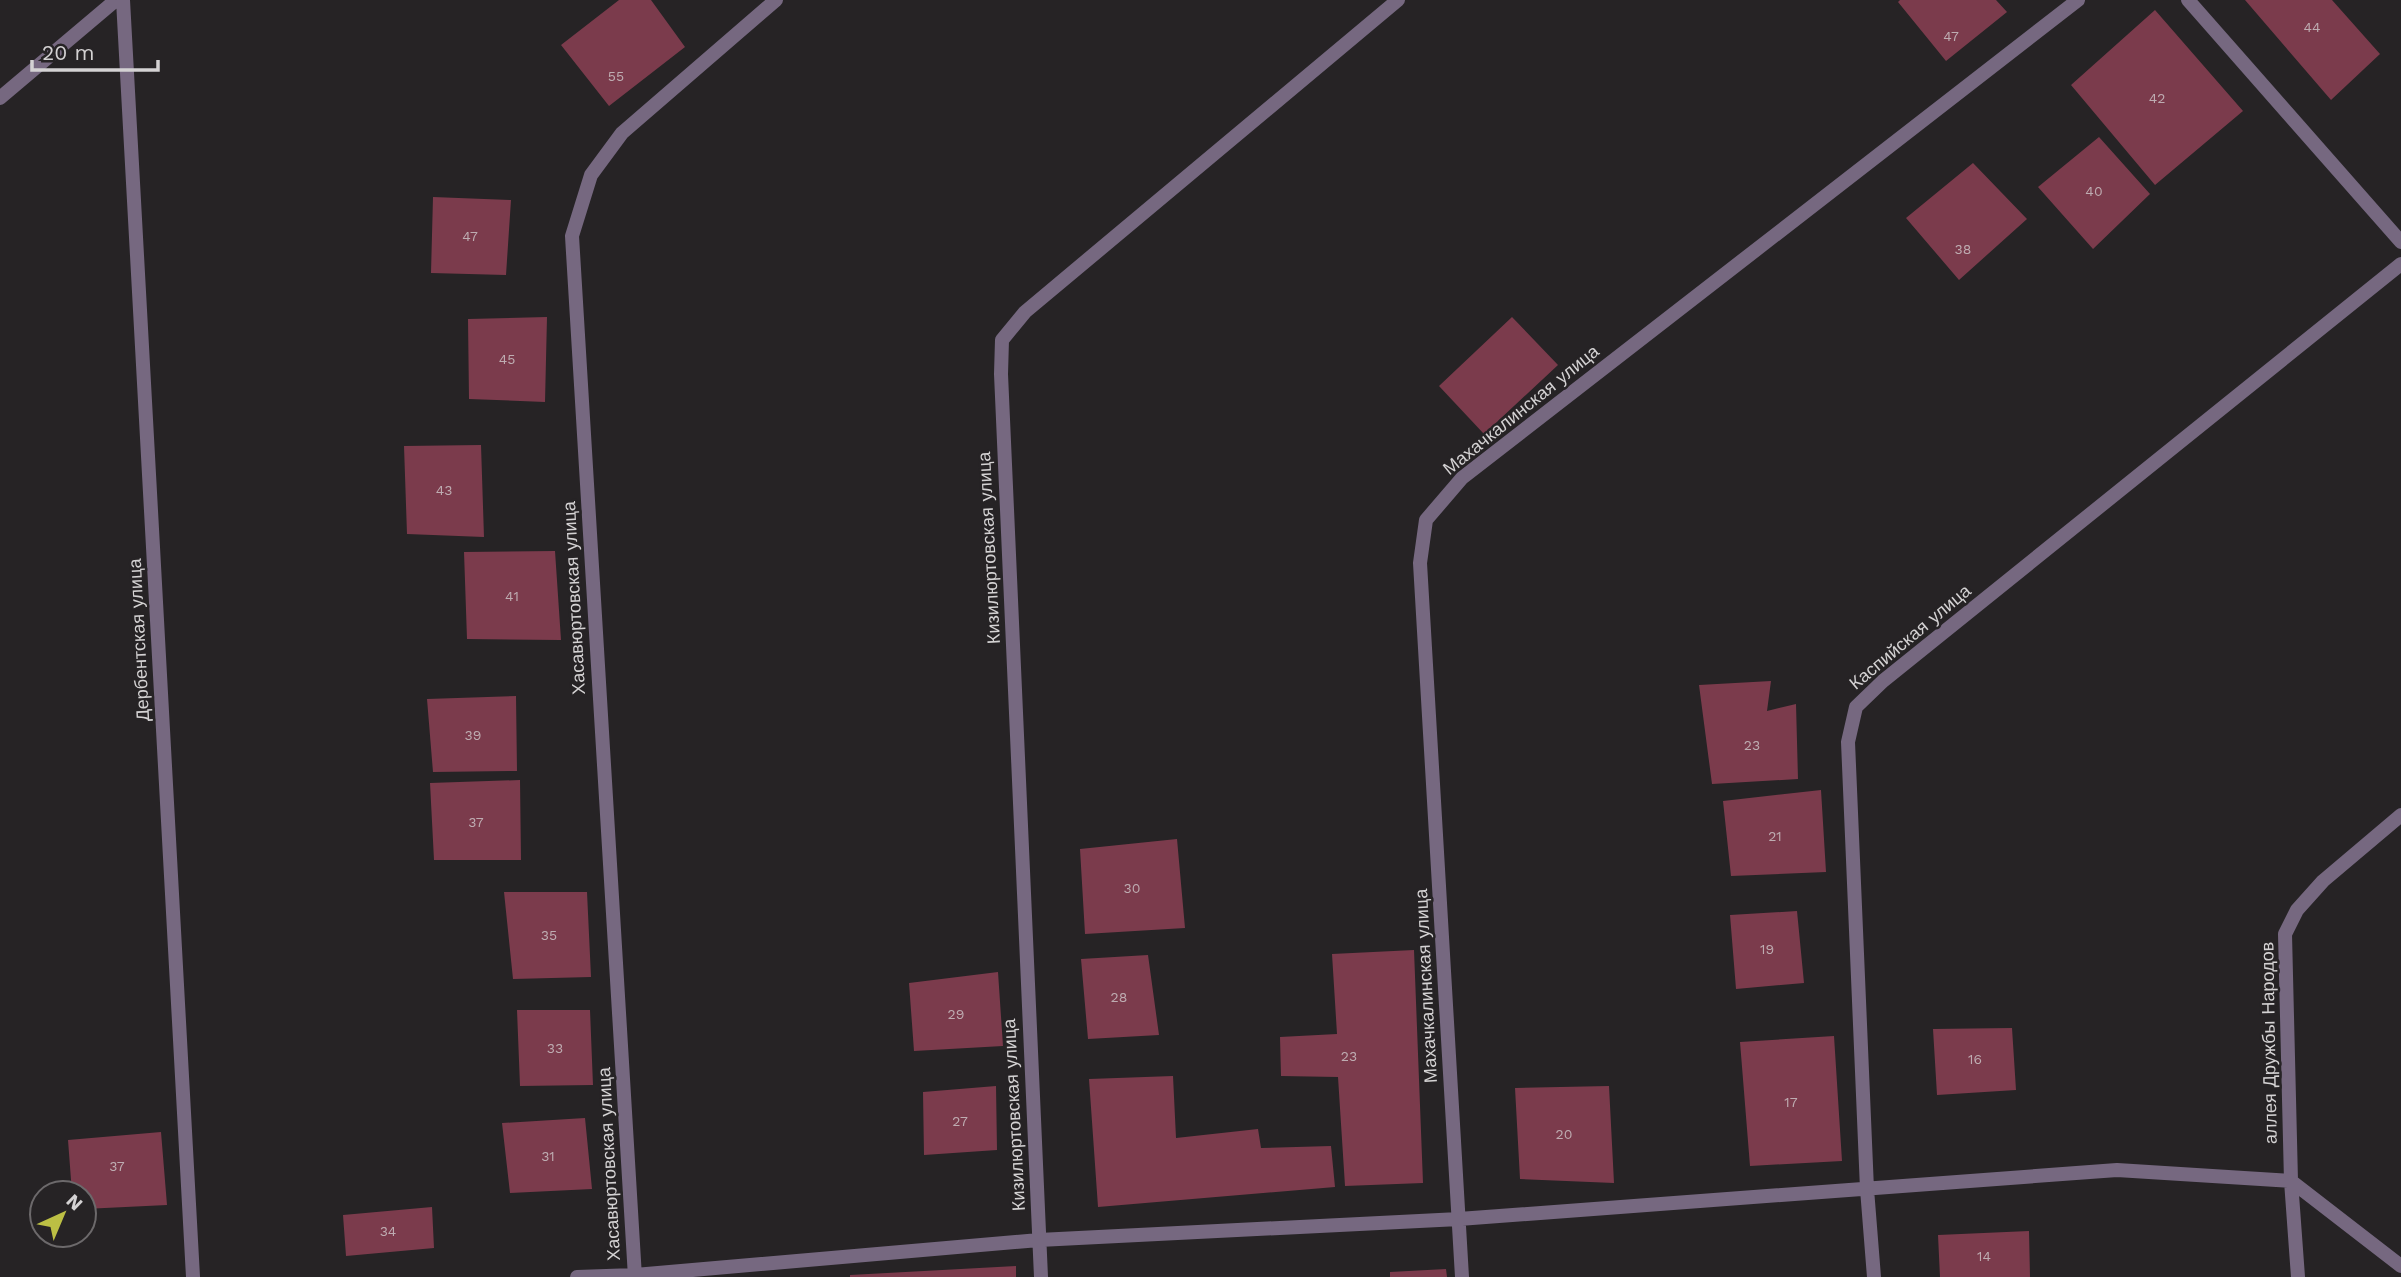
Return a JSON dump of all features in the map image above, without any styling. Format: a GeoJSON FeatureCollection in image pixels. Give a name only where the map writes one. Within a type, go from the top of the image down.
{"type":"FeatureCollection","features":[{"type":"Feature","properties":{"kind":"street"},"geometry":{"type":"LineString","coordinates":[[0,98],[116,0]]}},
{"type":"Feature","properties":{"kind":"street","name":"Дербентская улица"},"geometry":{"type":"LineString","coordinates":[[123,0],[192,1277]]}},
{"type":"Feature","properties":{"kind":"street","name":"Хасавюртовская улица"},"geometry":{"type":"LineString","coordinates":[[635,1276],[572,236],[590,175],[622,133],[776,0]]}},
{"type":"Feature","properties":{"kind":"street","name":"Кизилюртовская улица"},"geometry":{"type":"LineString","coordinates":[[1041,1277],[1001,388],[1002,340],[1025,312],[1398,0]]}},
{"type":"Feature","properties":{"kind":"street","name":"Махачкалинская улица"},"geometry":{"type":"LineString","coordinates":[[1462,1277],[1420,563],[1426,520],[1462,478],[2078,0]]}},
{"type":"Feature","properties":{"kind":"street"},"geometry":{"type":"LineString","coordinates":[[2188,0],[2401,242]]}},
{"type":"Feature","properties":{"kind":"street","name":"Каспийская улица"},"geometry":{"type":"LineString","coordinates":[[1874,1277],[1867,1189],[1848,742],[1856,707],[1893,672],[2401,264]]}},
{"type":"Feature","properties":{"kind":"street","name":"аллея Дружбы Народов"},"geometry":{"type":"LineString","coordinates":[[2298,1277],[2291,1181],[2286,934],[2297,910],[2323,881],[2401,815]]}},
{"type":"Feature","properties":{"kind":"street"},"geometry":{"type":"LineString","coordinates":[[577,1277],[635,1276],[1039,1240],[1459,1219],[2116,1170],[2291,1181],[2401,1266]]}},
{"type":"Feature","properties":{"kind":"building"},"geometry":{"type":"Polygon","coordinates":[[[619,0],[651,0],[685,47],[609,106],[561,45],[619,0]]]}},
{"type":"Feature","properties":{"kind":"building"},"geometry":{"type":"Polygon","coordinates":[[[1996,0],[2007,12],[1946,61],[1898,2],[1996,0]]]}},
{"type":"Feature","properties":{"kind":"building"},"geometry":{"type":"Polygon","coordinates":[[[2245,0],[2332,0],[2380,54],[2331,100],[2245,0]]]}},
{"type":"Feature","properties":{"kind":"building"},"geometry":{"type":"Polygon","coordinates":[[[2155,10],[2243,111],[2155,185],[2071,85],[2155,10]]]}},
{"type":"Feature","properties":{"kind":"building"},"geometry":{"type":"Polygon","coordinates":[[[2099,137],[2150,194],[2093,249],[2038,187],[2099,137]]]}},
{"type":"Feature","properties":{"kind":"building"},"geometry":{"type":"Polygon","coordinates":[[[1973,163],[2027,219],[1959,280],[1906,218],[1973,163]]]}},
{"type":"Feature","properties":{"kind":"building"},"geometry":{"type":"Polygon","coordinates":[[[433,197],[511,200],[506,275],[431,273],[433,197]]]}},
{"type":"Feature","properties":{"kind":"building"},"geometry":{"type":"Polygon","coordinates":[[[547,317],[545,402],[469,399],[468,319],[547,317]]]}},
{"type":"Feature","properties":{"kind":"building"},"geometry":{"type":"Polygon","coordinates":[[[1512,317],[1558,365],[1484,434],[1439,386],[1512,317]]]}},
{"type":"Feature","properties":{"kind":"building"},"geometry":{"type":"Polygon","coordinates":[[[481,445],[484,537],[407,534],[404,446],[481,445]]]}},
{"type":"Feature","properties":{"kind":"building"},"geometry":{"type":"Polygon","coordinates":[[[555,551],[561,640],[467,639],[464,552],[555,551]]]}},
{"type":"Feature","properties":{"kind":"building"},"geometry":{"type":"Polygon","coordinates":[[[1771,681],[1767,711],[1796,704],[1798,779],[1712,784],[1699,685],[1771,681]]]}},
{"type":"Feature","properties":{"kind":"building"},"geometry":{"type":"Polygon","coordinates":[[[516,696],[517,771],[433,772],[427,699],[516,696]]]}},
{"type":"Feature","properties":{"kind":"building"},"geometry":{"type":"Polygon","coordinates":[[[520,780],[521,860],[434,860],[430,783],[520,780]]]}},
{"type":"Feature","properties":{"kind":"building"},"geometry":{"type":"Polygon","coordinates":[[[1821,790],[1826,872],[1731,876],[1723,801],[1821,790]]]}},
{"type":"Feature","properties":{"kind":"building"},"geometry":{"type":"Polygon","coordinates":[[[1177,839],[1185,928],[1085,934],[1080,849],[1177,839]]]}},
{"type":"Feature","properties":{"kind":"building"},"geometry":{"type":"Polygon","coordinates":[[[504,892],[587,892],[591,977],[513,979],[504,892]]]}},
{"type":"Feature","properties":{"kind":"building"},"geometry":{"type":"Polygon","coordinates":[[[1797,911],[1804,983],[1736,989],[1730,915],[1797,911]]]}},
{"type":"Feature","properties":{"kind":"building"},"geometry":{"type":"Polygon","coordinates":[[[1414,950],[1423,1183],[1345,1186],[1338,1077],[1281,1076],[1280,1037],[1337,1034],[1332,954],[1414,950]]]}},
{"type":"Feature","properties":{"kind":"building"},"geometry":{"type":"Polygon","coordinates":[[[1148,955],[1159,1035],[1088,1039],[1081,959],[1148,955]]]}},
{"type":"Feature","properties":{"kind":"building"},"geometry":{"type":"Polygon","coordinates":[[[998,972],[1003,1046],[914,1051],[909,983],[998,972]]]}},
{"type":"Feature","properties":{"kind":"building"},"geometry":{"type":"Polygon","coordinates":[[[517,1010],[590,1010],[593,1085],[520,1086],[517,1010]]]}},
{"type":"Feature","properties":{"kind":"building"},"geometry":{"type":"Polygon","coordinates":[[[2012,1028],[2016,1090],[1937,1095],[1933,1029],[2012,1028]]]}},
{"type":"Feature","properties":{"kind":"building"},"geometry":{"type":"Polygon","coordinates":[[[1834,1036],[1842,1161],[1750,1166],[1740,1042],[1834,1036]]]}},
{"type":"Feature","properties":{"kind":"building"},"geometry":{"type":"Polygon","coordinates":[[[1173,1076],[1176,1138],[1258,1129],[1261,1148],[1331,1146],[1335,1187],[1098,1207],[1089,1079],[1173,1076]]]}},
{"type":"Feature","properties":{"kind":"building"},"geometry":{"type":"Polygon","coordinates":[[[996,1086],[997,1150],[924,1155],[923,1092],[996,1086]]]}},
{"type":"Feature","properties":{"kind":"building"},"geometry":{"type":"Polygon","coordinates":[[[1609,1086],[1614,1183],[1520,1179],[1515,1088],[1609,1086]]]}},
{"type":"Feature","properties":{"kind":"building"},"geometry":{"type":"Polygon","coordinates":[[[585,1118],[592,1189],[510,1193],[502,1123],[585,1118]]]}},
{"type":"Feature","properties":{"kind":"building"},"geometry":{"type":"Polygon","coordinates":[[[161,1132],[167,1205],[98,1208],[98,1179],[71,1179],[68,1140],[161,1132]]]}},
{"type":"Feature","properties":{"kind":"building"},"geometry":{"type":"Polygon","coordinates":[[[432,1207],[434,1248],[346,1256],[343,1215],[432,1207]]]}},
{"type":"Feature","properties":{"kind":"building"},"geometry":{"type":"Polygon","coordinates":[[[2029,1231],[2030,1277],[1940,1277],[1938,1235],[2029,1231]]]}},
{"type":"Feature","properties":{"kind":"building"},"geometry":{"type":"Polygon","coordinates":[[[1016,1266],[1016,1277],[850,1277],[850,1275],[1016,1266]]]}},
{"type":"Feature","properties":{"kind":"building"},"geometry":{"type":"Polygon","coordinates":[[[1446,1269],[1447,1277],[1390,1277],[1390,1272],[1446,1269]]]}}]}
